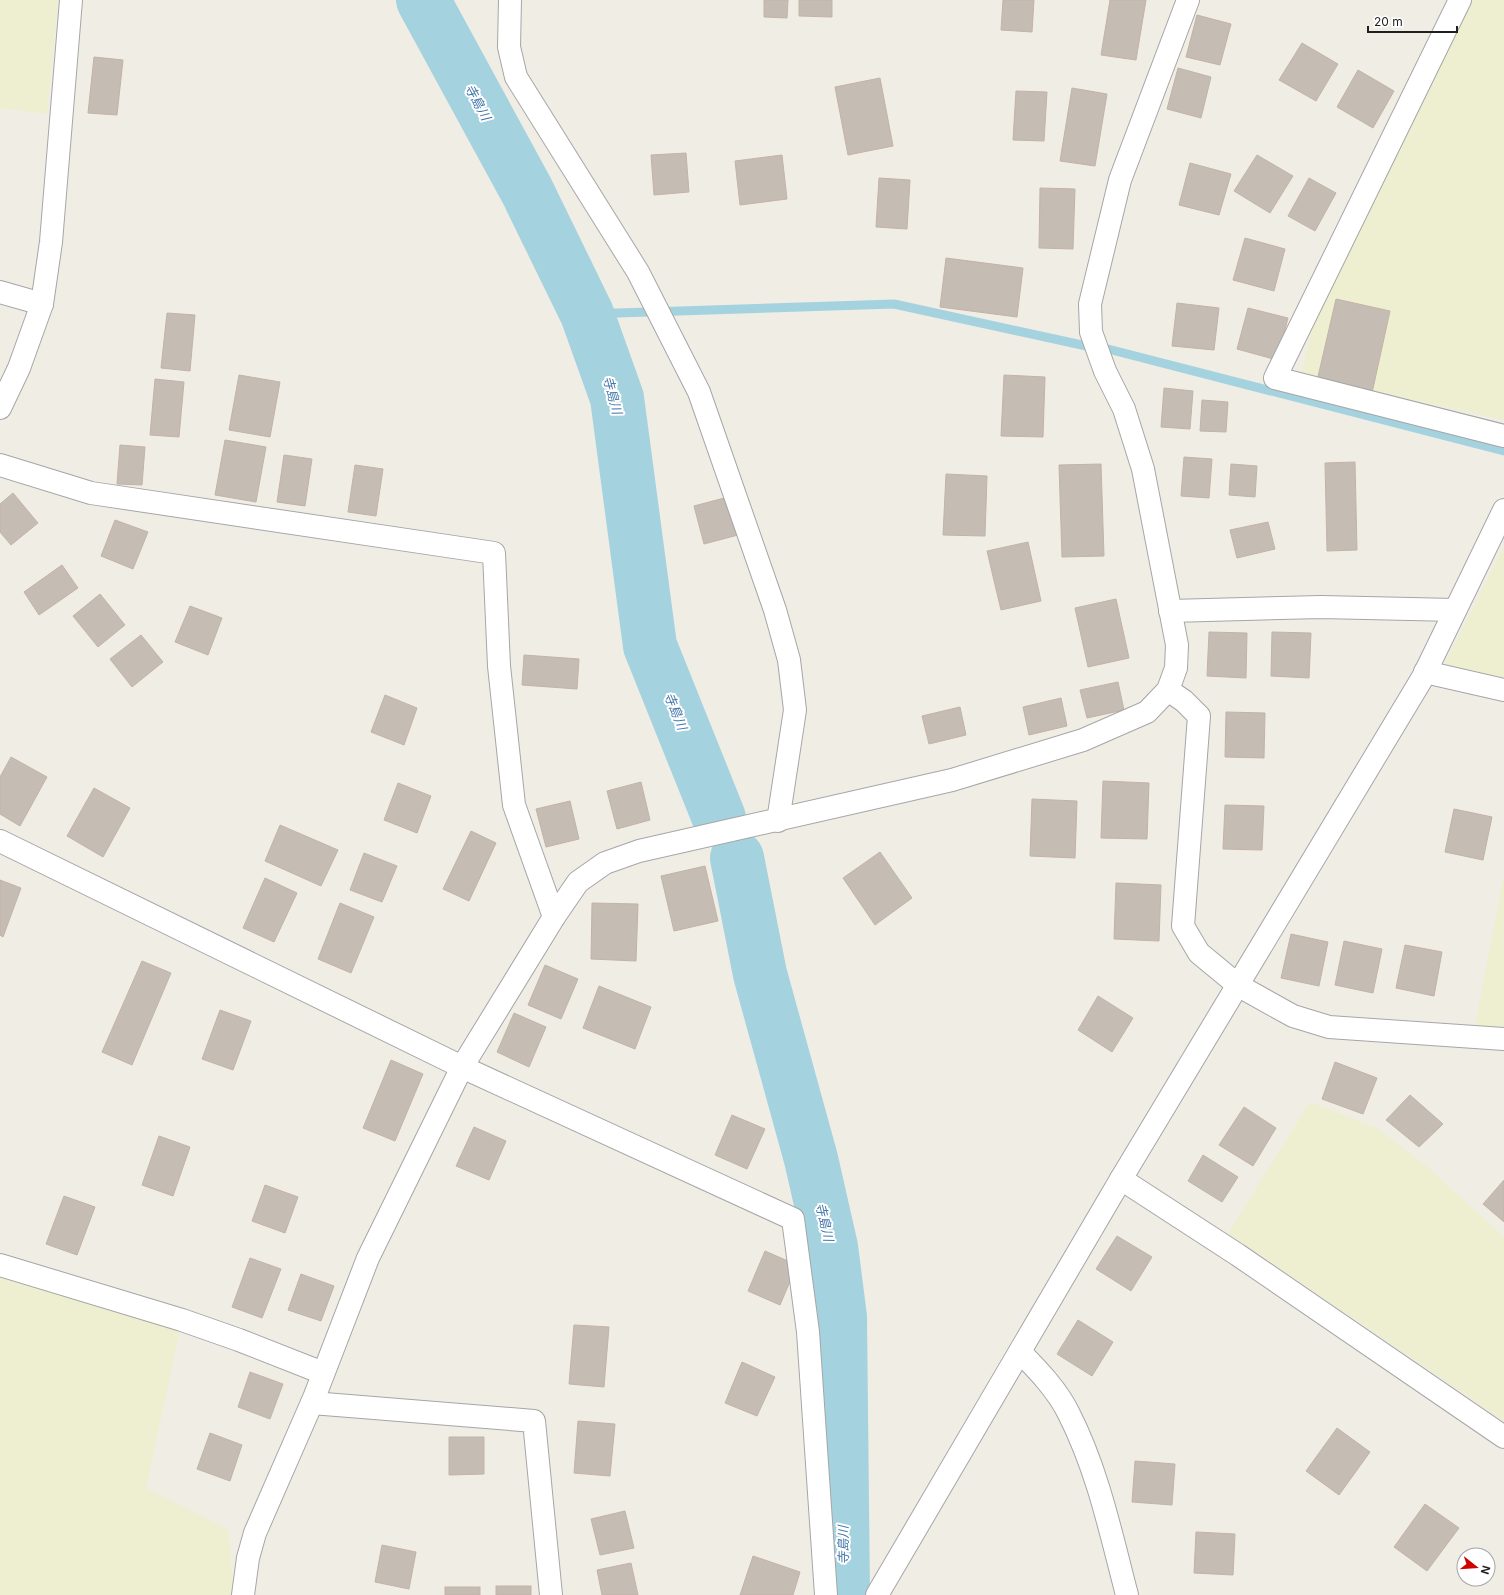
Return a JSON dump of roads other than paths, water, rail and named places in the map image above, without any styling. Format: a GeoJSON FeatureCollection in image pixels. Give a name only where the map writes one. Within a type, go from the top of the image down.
{"type":"FeatureCollection","features":[{"type":"Feature","properties":{"kind":"street"},"geometry":{"type":"LineString","coordinates":[[0,408],[19,368],[42,304],[51,242],[71,0]]}},
{"type":"Feature","properties":{"kind":"street"},"geometry":{"type":"LineString","coordinates":[[510,0],[509,47],[516,77],[638,272],[656,311],[699,392],[775,610],[789,660],[795,710],[778,821]]}},
{"type":"Feature","properties":{"kind":"street"},"geometry":{"type":"LineString","coordinates":[[244,1595],[248,1558],[255,1533],[312,1403],[368,1258],[462,1067],[554,917],[578,882],[605,863],[639,851],[778,821],[952,780],[1083,740],[1147,712],[1168,690],[1176,668],[1177,645],[1143,469],[1124,409],[1105,371],[1091,332],[1090,304],[1120,180],[1188,0]]}},
{"type":"Feature","properties":{"kind":"street"},"geometry":{"type":"LineString","coordinates":[[1460,0],[1275,378],[1504,436]]}},
{"type":"Feature","properties":{"kind":"street"},"geometry":{"type":"LineString","coordinates":[[0,292],[42,304]]}},
{"type":"Feature","properties":{"kind":"street"},"geometry":{"type":"LineString","coordinates":[[0,465],[91,493],[494,553],[499,666],[514,805],[554,917]]}},
{"type":"Feature","properties":{"kind":"street"},"geometry":{"type":"LineString","coordinates":[[877,1595],[1121,1179],[1239,986],[1425,672],[1504,510]]}},
{"type":"Feature","properties":{"kind":"street"},"geometry":{"type":"LineString","coordinates":[[1170,611],[1321,607],[1455,610]]}},
{"type":"Feature","properties":{"kind":"street"},"geometry":{"type":"LineString","coordinates":[[1425,672],[1504,690]]}},
{"type":"Feature","properties":{"kind":"street"},"geometry":{"type":"LineString","coordinates":[[1168,690],[1184,701],[1199,716],[1183,926],[1199,953],[1239,986],[1293,1016],[1329,1027],[1504,1040]]}},
{"type":"Feature","properties":{"kind":"street"},"geometry":{"type":"LineString","coordinates":[[0,841],[462,1067],[793,1219],[808,1332],[826,1595]]}},
{"type":"Feature","properties":{"kind":"street"},"geometry":{"type":"LineString","coordinates":[[1121,1179],[1238,1255],[1504,1437]]}},
{"type":"Feature","properties":{"kind":"street"},"geometry":{"type":"LineString","coordinates":[[0,1265],[182,1320],[239,1340],[323,1373]]}},
{"type":"Feature","properties":{"kind":"street"},"geometry":{"type":"LineString","coordinates":[[1020,1352],[1042,1374],[1069,1413],[1097,1481],[1126,1595]]}},
{"type":"Feature","properties":{"kind":"street"},"geometry":{"type":"LineString","coordinates":[[312,1403],[534,1421],[551,1595]]}},
{"type":"Feature","properties":{"kind":"waterway","name":"寺島川"},"geometry":{"type":"LineString","coordinates":[[423,0],[527,191],[587,314],[617,398],[650,646],[719,818]]}},
{"type":"Feature","properties":{"kind":"waterway"},"geometry":{"type":"LineString","coordinates":[[587,314],[894,304],[1091,347]]}},
{"type":"Feature","properties":{"kind":"waterway"},"geometry":{"type":"LineString","coordinates":[[1108,349],[1504,451]]}},
{"type":"Feature","properties":{"kind":"waterway","name":"寺島川"},"geometry":{"type":"LineString","coordinates":[[737,858],[760,974],[811,1159],[831,1247],[840,1317],[843,1595]]}}]}
